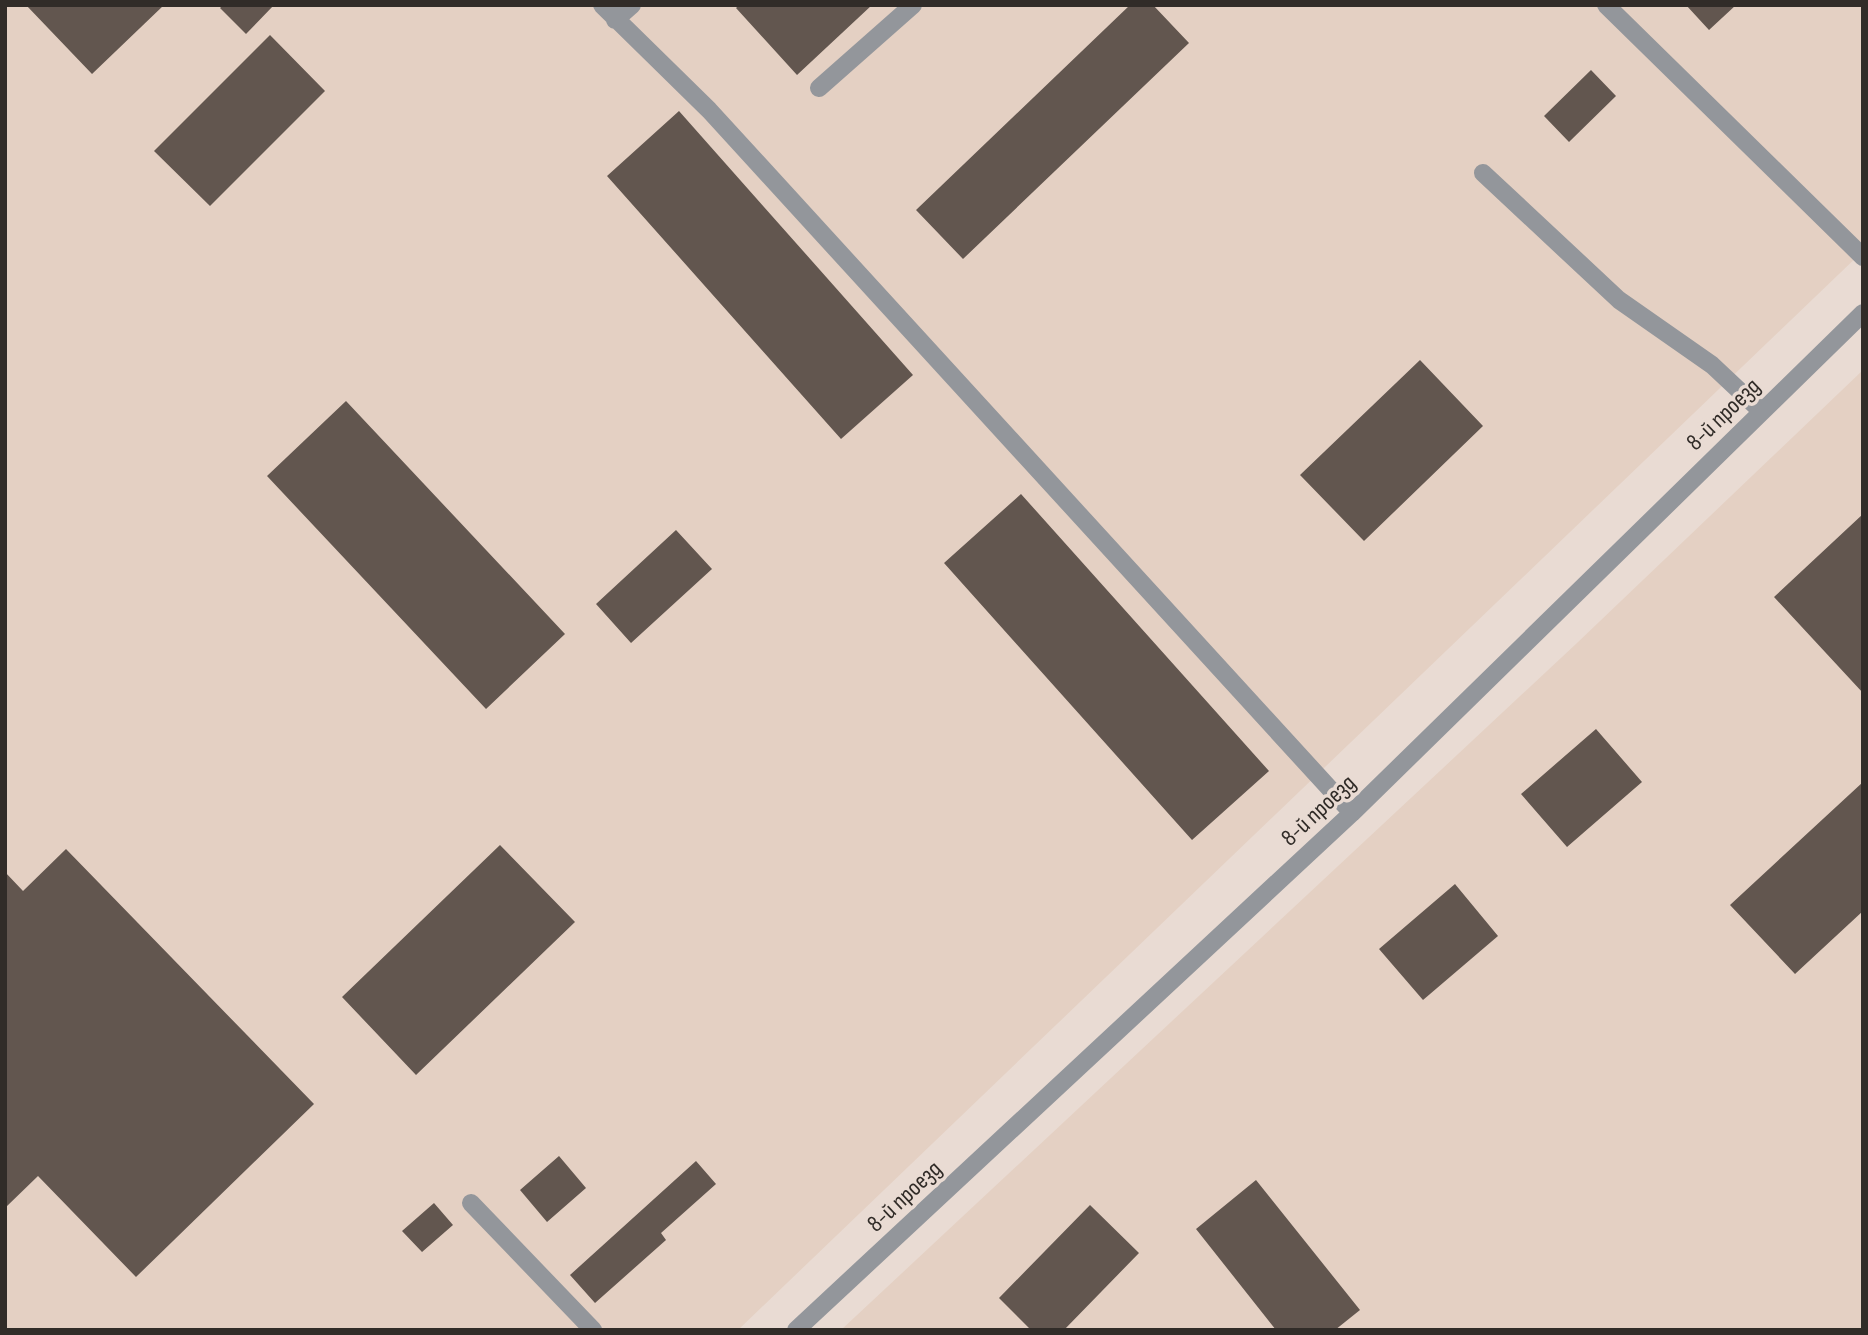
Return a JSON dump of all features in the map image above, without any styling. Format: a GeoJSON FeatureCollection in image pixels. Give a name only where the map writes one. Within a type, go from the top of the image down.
{"type":"FeatureCollection","features":[{"type":"Feature","properties":{"kind":"street"},"geometry":{"type":"LineString","coordinates":[[602,5],[709,110],[1352,813]]}},
{"type":"Feature","properties":{"kind":"street"},"geometry":{"type":"LineString","coordinates":[[615,20],[632,5]]}},
{"type":"Feature","properties":{"kind":"street"},"geometry":{"type":"LineString","coordinates":[[819,88],[913,5]]}},
{"type":"Feature","properties":{"kind":"street"},"geometry":{"type":"LineString","coordinates":[[1606,5],[1863,257]]}},
{"type":"Feature","properties":{"kind":"street"},"geometry":{"type":"LineString","coordinates":[[1483,173],[1619,300],[1712,365],[1761,411]]}},
{"type":"Feature","properties":{"kind":"street","name":"8-й проезд"},"geometry":{"type":"LineString","coordinates":[[796,1330],[1352,813],[1863,313]]}},
{"type":"Feature","properties":{"kind":"street"},"geometry":{"type":"LineString","coordinates":[[471,1203],[593,1330]]}},
{"type":"Feature","properties":{"kind":"shaded area"},"geometry":{"type":"Polygon","coordinates":[[[5,5],[1863,5],[1863,251],[738,1330],[5,1330],[5,5]]]}},
{"type":"Feature","properties":{"kind":"shaded area"},"geometry":{"type":"Polygon","coordinates":[[[1863,370],[1863,1330],[841,1330],[1577,643],[1863,370]]]}},
{"type":"Feature","properties":{"kind":"building"},"geometry":{"type":"Polygon","coordinates":[[[26,5],[164,5],[92,74],[26,5]]]}},
{"type":"Feature","properties":{"kind":"building"},"geometry":{"type":"Polygon","coordinates":[[[223,5],[274,5],[246,34],[220,8],[223,5]]]}},
{"type":"Feature","properties":{"kind":"building"},"geometry":{"type":"Polygon","coordinates":[[[739,5],[872,5],[797,75],[736,8],[739,5]]]}},
{"type":"Feature","properties":{"kind":"building"},"geometry":{"type":"Polygon","coordinates":[[[1130,5],[1153,5],[1189,43],[963,259],[916,210],[1130,5]]]}},
{"type":"Feature","properties":{"kind":"building"},"geometry":{"type":"Polygon","coordinates":[[[1686,5],[1736,5],[1709,30],[1686,5]]]}},
{"type":"Feature","properties":{"kind":"building"},"geometry":{"type":"Polygon","coordinates":[[[270,35],[325,91],[210,206],[154,151],[270,35]]]}},
{"type":"Feature","properties":{"kind":"building"},"geometry":{"type":"Polygon","coordinates":[[[1591,70],[1616,96],[1569,142],[1544,116],[1591,70]]]}},
{"type":"Feature","properties":{"kind":"building"},"geometry":{"type":"Polygon","coordinates":[[[679,111],[913,375],[841,439],[607,176],[679,111]]]}},
{"type":"Feature","properties":{"kind":"building"},"geometry":{"type":"Polygon","coordinates":[[[1420,360],[1483,426],[1364,541],[1300,475],[1420,360]]]}},
{"type":"Feature","properties":{"kind":"building"},"geometry":{"type":"Polygon","coordinates":[[[346,401],[565,634],[486,709],[267,476],[346,401]]]}},
{"type":"Feature","properties":{"kind":"building"},"geometry":{"type":"Polygon","coordinates":[[[1021,494],[1269,771],[1192,840],[944,563],[1021,494]]]}},
{"type":"Feature","properties":{"kind":"building"},"geometry":{"type":"Polygon","coordinates":[[[1863,514],[1863,693],[1774,597],[1863,514]]]}},
{"type":"Feature","properties":{"kind":"building"},"geometry":{"type":"Polygon","coordinates":[[[676,530],[712,569],[631,643],[596,604],[676,530]]]}},
{"type":"Feature","properties":{"kind":"building"},"geometry":{"type":"Polygon","coordinates":[[[1596,729],[1642,782],[1567,847],[1521,794],[1596,729]]]}},
{"type":"Feature","properties":{"kind":"building"},"geometry":{"type":"Polygon","coordinates":[[[1863,782],[1863,911],[1795,974],[1730,905],[1863,782]]]}},
{"type":"Feature","properties":{"kind":"building"},"geometry":{"type":"Polygon","coordinates":[[[500,845],[575,922],[416,1075],[342,997],[500,845]]]}},
{"type":"Feature","properties":{"kind":"building"},"geometry":{"type":"Polygon","coordinates":[[[66,849],[314,1104],[136,1277],[38,1176],[5,1208],[5,872],[23,891],[66,849]]]}},
{"type":"Feature","properties":{"kind":"building"},"geometry":{"type":"Polygon","coordinates":[[[1455,884],[1498,936],[1423,1000],[1379,949],[1455,884]]]}},
{"type":"Feature","properties":{"kind":"building"},"geometry":{"type":"Polygon","coordinates":[[[559,1156],[586,1188],[547,1222],[520,1190],[559,1156]]]}},
{"type":"Feature","properties":{"kind":"building"},"geometry":{"type":"Polygon","coordinates":[[[696,1161],[716,1184],[661,1233],[666,1240],[595,1303],[570,1275],[696,1161]]]}},
{"type":"Feature","properties":{"kind":"building"},"geometry":{"type":"Polygon","coordinates":[[[1256,1180],[1360,1310],[1335,1330],[1276,1330],[1196,1229],[1256,1180]]]}},
{"type":"Feature","properties":{"kind":"building"},"geometry":{"type":"Polygon","coordinates":[[[434,1203],[453,1225],[422,1252],[402,1231],[434,1203]]]}},
{"type":"Feature","properties":{"kind":"building"},"geometry":{"type":"Polygon","coordinates":[[[1090,1205],[1139,1253],[1064,1330],[1031,1330],[999,1298],[1090,1205]]]}}]}
